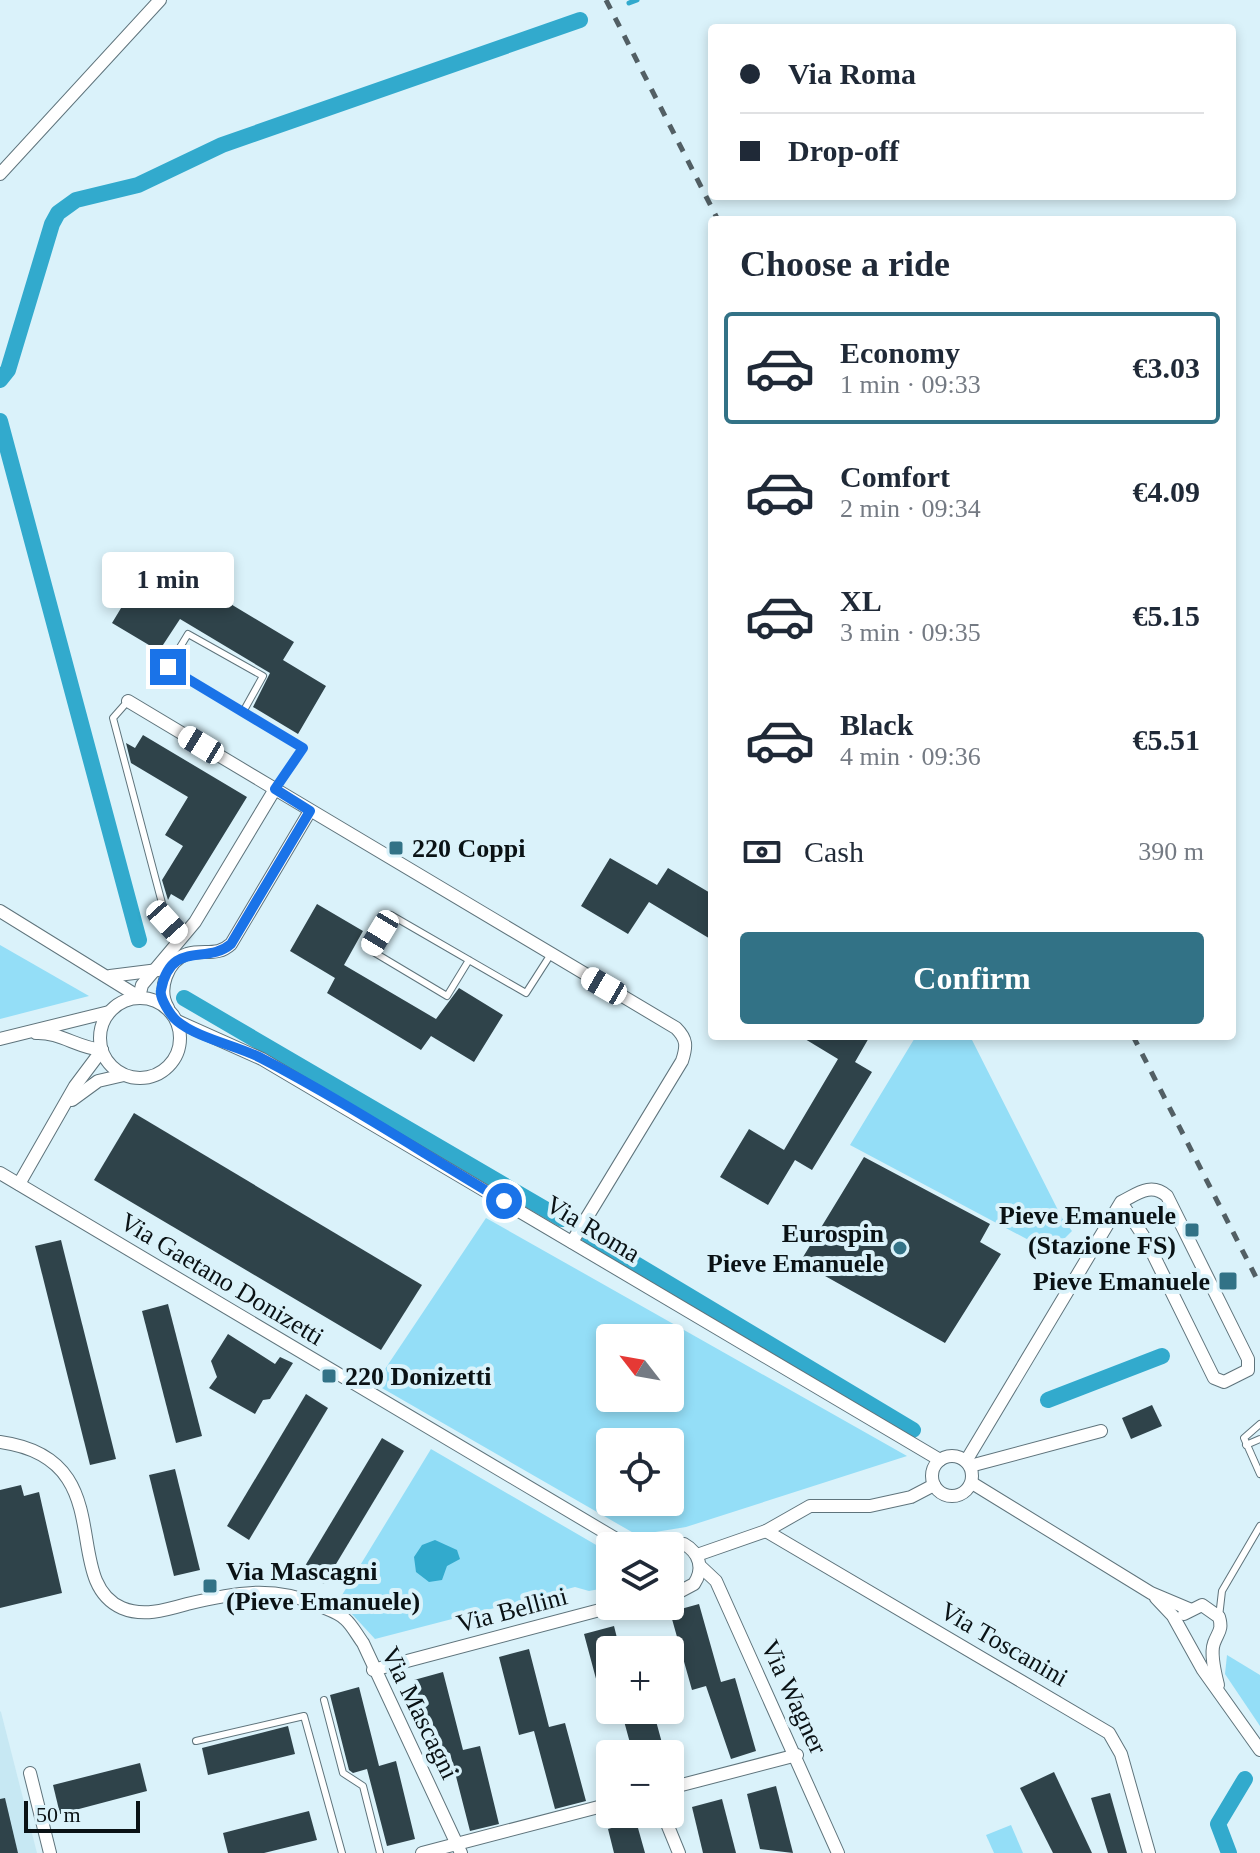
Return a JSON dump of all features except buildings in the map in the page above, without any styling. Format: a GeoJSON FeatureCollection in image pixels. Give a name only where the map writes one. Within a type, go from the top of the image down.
{"type":"FeatureCollection","features":[{"type":"Feature","properties":{"kind":"street"},"geometry":{"type":"LineString","coordinates":[[0,174],[160,0]]}},
{"type":"Feature","properties":{"kind":"street"},"geometry":{"type":"LineString","coordinates":[[128,701],[676,1028],[685,1037],[682,1061],[572,1242]]}},
{"type":"Feature","properties":{"kind":"street"},"geometry":{"type":"LineString","coordinates":[[139,997],[142,985],[183,940],[275,789]]}},
{"type":"Feature","properties":{"kind":"street"},"geometry":{"type":"LineString","coordinates":[[66,1105],[98,1081],[124,1075],[139,1078],[164,1070],[180,1047],[177,1021],[161,996],[161,988],[176,963],[185,955],[216,953],[231,944],[310,811]]}},
{"type":"Feature","properties":{"kind":"street"},"geometry":{"type":"LineString","coordinates":[[0,911],[110,976],[139,997]]}},
{"type":"Feature","properties":{"kind":"street"},"geometry":{"type":"LineString","coordinates":[[110,976],[158,970]]}},
{"type":"Feature","properties":{"kind":"street"},"geometry":{"type":"LineString","coordinates":[[110,976],[116,991],[102,1024],[102,1050],[109,1063],[124,1075]]}},
{"type":"Feature","properties":{"kind":"street"},"geometry":{"type":"LineString","coordinates":[[0,1039],[109,1012],[124,1001],[139,997],[156,1000],[168,1008]]}},
{"type":"Feature","properties":{"kind":"street","name":"Via Roma"},"geometry":{"type":"LineString","coordinates":[[177,1021],[262,1059],[940,1460]]}},
{"type":"Feature","properties":{"kind":"street"},"geometry":{"type":"LineString","coordinates":[[22,1033],[61,1036],[88,1049],[102,1050]]}},
{"type":"Feature","properties":{"kind":"street"},"geometry":{"type":"LineString","coordinates":[[19,1184],[91,1061],[102,1050]]}},
{"type":"Feature","properties":{"kind":"street","name":"Via Gaetano Donizetti"},"geometry":{"type":"LineString","coordinates":[[0,1173],[604,1532]]}},
{"type":"Feature","properties":{"kind":"street"},"geometry":{"type":"LineString","coordinates":[[1121,1202],[1146,1240],[1214,1378],[1224,1382],[1245,1373],[1248,1359],[1167,1196],[1156,1189],[1146,1189],[1121,1202],[968,1464],[972,1483],[1151,1593],[1189,1609],[1202,1605],[1219,1617],[1221,1631],[1214,1642],[1218,1688]]}},
{"type":"Feature","properties":{"kind":"street"},"geometry":{"type":"LineString","coordinates":[[972,1483],[963,1493],[950,1497],[934,1485],[932,1472],[940,1460],[950,1456],[968,1464],[1101,1431]]}},
{"type":"Feature","properties":{"kind":"street","name":"Via Mascagni"},"geometry":{"type":"LineString","coordinates":[[0,1442],[29,1446],[55,1461],[76,1494],[97,1580],[114,1604],[130,1611],[150,1612],[248,1591],[296,1595],[344,1617],[363,1643],[459,1848]]}},
{"type":"Feature","properties":{"kind":"street"},"geometry":{"type":"LineString","coordinates":[[698,1560],[766,1531],[810,1506],[870,1506],[911,1497],[934,1485]]}},
{"type":"Feature","properties":{"kind":"street","name":"Via Toscanini"},"geometry":{"type":"LineString","coordinates":[[766,1531],[1109,1733],[1121,1754],[1149,1853]]}},
{"type":"Feature","properties":{"kind":"street"},"geometry":{"type":"LineString","coordinates":[[684,1544],[698,1560]]}},
{"type":"Feature","properties":{"kind":"street"},"geometry":{"type":"LineString","coordinates":[[684,1589],[694,1584],[698,1560]]}},
{"type":"Feature","properties":{"kind":"street","name":"Via Wagner"},"geometry":{"type":"LineString","coordinates":[[698,1560],[716,1581],[797,1755],[838,1853]]}},
{"type":"Feature","properties":{"kind":"street"},"geometry":{"type":"LineString","coordinates":[[1151,1593],[1180,1627],[1203,1670],[1260,1750]]}},
{"type":"Feature","properties":{"kind":"street"},"geometry":{"type":"LineString","coordinates":[[1180,1627],[1189,1609]]}},
{"type":"Feature","properties":{"kind":"street","name":"Via Bellini"},"geometry":{"type":"LineString","coordinates":[[373,1670],[596,1611]]}},
{"type":"Feature","properties":{"kind":"street"},"geometry":{"type":"LineString","coordinates":[[1189,1643],[1202,1646],[1214,1642]]}},
{"type":"Feature","properties":{"kind":"street"},"geometry":{"type":"LineString","coordinates":[[684,1784],[797,1755]]}},
{"type":"Feature","properties":{"kind":"street"},"geometry":{"type":"LineString","coordinates":[[30,1773],[50,1853]]}},
{"type":"Feature","properties":{"kind":"street"},"geometry":{"type":"LineString","coordinates":[[422,1853],[459,1848],[596,1808]]}},
{"type":"Feature","properties":{"kind":"street"},"geometry":{"type":"LineString","coordinates":[[669,1828],[679,1853]]}},
{"type":"Feature","properties":{"kind":"lane"},"geometry":{"type":"LineString","coordinates":[[243,712],[263,676],[188,634],[168,667],[243,712],[303,748],[275,789]]}},
{"type":"Feature","properties":{"kind":"lane"},"geometry":{"type":"LineString","coordinates":[[128,701],[113,718],[167,922],[183,940]]}},
{"type":"Feature","properties":{"kind":"lane"},"geometry":{"type":"LineString","coordinates":[[469,960],[447,996],[370,950],[391,915],[469,960],[526,993],[551,954]]}},
{"type":"Feature","properties":{"kind":"lane"},"geometry":{"type":"LineString","coordinates":[[1260,1424],[1246,1434],[1246,1445],[1260,1474]]}},
{"type":"Feature","properties":{"kind":"lane"},"geometry":{"type":"LineString","coordinates":[[1246,1445],[1260,1439]]}},
{"type":"Feature","properties":{"kind":"lane"},"geometry":{"type":"LineString","coordinates":[[1219,1617],[1222,1591],[1260,1526]]}},
{"type":"Feature","properties":{"kind":"lane"},"geometry":{"type":"LineString","coordinates":[[1202,1605],[1222,1591]]}},
{"type":"Feature","properties":{"kind":"lane"},"geometry":{"type":"LineString","coordinates":[[324,1700],[343,1773],[363,1786],[380,1853]]}},
{"type":"Feature","properties":{"kind":"lane"},"geometry":{"type":"LineString","coordinates":[[196,1741],[304,1716],[342,1853]]}},
{"type":"Feature","properties":{"kind":"shaded area"},"geometry":{"type":"Polygon","coordinates":[[[0,945],[89,996],[0,1019],[0,945]]]}},
{"type":"Feature","properties":{"kind":"shaded area"},"geometry":{"type":"Polygon","coordinates":[[[914,1040],[972,1040],[1062,1218],[1072,1231],[1051,1252],[850,1145],[914,1040]]]}},
{"type":"Feature","properties":{"kind":"shaded area"},"geometry":{"type":"Polygon","coordinates":[[[486,1218],[674,1324],[596,1324],[596,1412],[684,1412],[684,1330],[907,1456],[686,1527],[632,1532],[604,1516],[684,1516],[684,1428],[596,1428],[596,1511],[375,1384],[486,1218]]]}},
{"type":"Feature","properties":{"kind":"shaded area"},"geometry":{"type":"Polygon","coordinates":[[[431,1449],[596,1545],[596,1590],[575,1587],[375,1639],[339,1600],[431,1449]]]}},
{"type":"Feature","properties":{"kind":"shaded area"},"geometry":{"type":"Polygon","coordinates":[[[435,1540],[457,1550],[460,1559],[447,1566],[442,1580],[429,1582],[416,1572],[414,1557],[422,1545],[435,1540]]]}},
{"type":"Feature","properties":{"kind":"shaded area"},"geometry":{"type":"Polygon","coordinates":[[[1227,1655],[1260,1675],[1260,1726],[1225,1674],[1227,1655]]]}},
{"type":"Feature","properties":{"kind":"shaded area"},"geometry":{"type":"Polygon","coordinates":[[[1,1712],[37,1853],[0,1853],[1,1712]]]}},
{"type":"Feature","properties":{"kind":"shaded area"},"geometry":{"type":"Polygon","coordinates":[[[1011,1825],[1023,1853],[994,1853],[986,1835],[1011,1825]]]}},
{"type":"Feature","properties":{"kind":"waterway"},"geometry":{"type":"LineString","coordinates":[[629,3],[637,0]]}},
{"type":"Feature","properties":{"kind":"waterway"},"geometry":{"type":"LineString","coordinates":[[0,380],[8,370],[52,224],[58,213],[76,200],[138,185],[222,145],[580,20]]}},
{"type":"Feature","properties":{"kind":"waterway"},"geometry":{"type":"LineString","coordinates":[[0,421],[139,940]]}},
{"type":"Feature","properties":{"kind":"waterway"},"geometry":{"type":"LineString","coordinates":[[184,998],[562,1219]]}},
{"type":"Feature","properties":{"kind":"waterway"},"geometry":{"type":"LineString","coordinates":[[589,1236],[913,1430]]}},
{"type":"Feature","properties":{"kind":"waterway"},"geometry":{"type":"LineString","coordinates":[[1048,1400],[1162,1356]]}},
{"type":"Feature","properties":{"kind":"waterway"},"geometry":{"type":"LineString","coordinates":[[1229,1853],[1218,1824],[1245,1779]]}},
{"type":"Feature","properties":{"kind":"railway"},"geometry":{"type":"LineString","coordinates":[[606,0],[716,216]]}},
{"type":"Feature","properties":{"kind":"railway"},"geometry":{"type":"LineString","coordinates":[[1135,1040],[1260,1285]]}},
{"type":"Feature","properties":{"kind":"place","name":"220 Coppi"},"geometry":{"type":"Point","coordinates":[396,848]}},
{"type":"Feature","properties":{"kind":"place","name":"Pieve Emanuele (Stazione FS)"},"geometry":{"type":"Point","coordinates":[1192,1230]}},
{"type":"Feature","properties":{"kind":"place","name":"Eurospin Pieve Emanuele"},"geometry":{"type":"Point","coordinates":[900,1248]}},
{"type":"Feature","properties":{"kind":"place","name":"Pieve Emanuele"},"geometry":{"type":"Point","coordinates":[1228,1281]}},
{"type":"Feature","properties":{"kind":"place","name":"220 Donizetti"},"geometry":{"type":"Point","coordinates":[329,1376]}},
{"type":"Feature","properties":{"kind":"place","name":"Via Mascagni (Pieve Emanuele)"},"geometry":{"type":"Point","coordinates":[210,1586]}},
{"type":"Feature","properties":{"kind":"route"},"geometry":{"type":"LineString","coordinates":[[168,667],[303,748],[275,789],[310,811],[231,944],[216,953],[185,955],[167,975],[161,996],[168,1008],[177,1021],[262,1059],[504,1201]]}}]}
